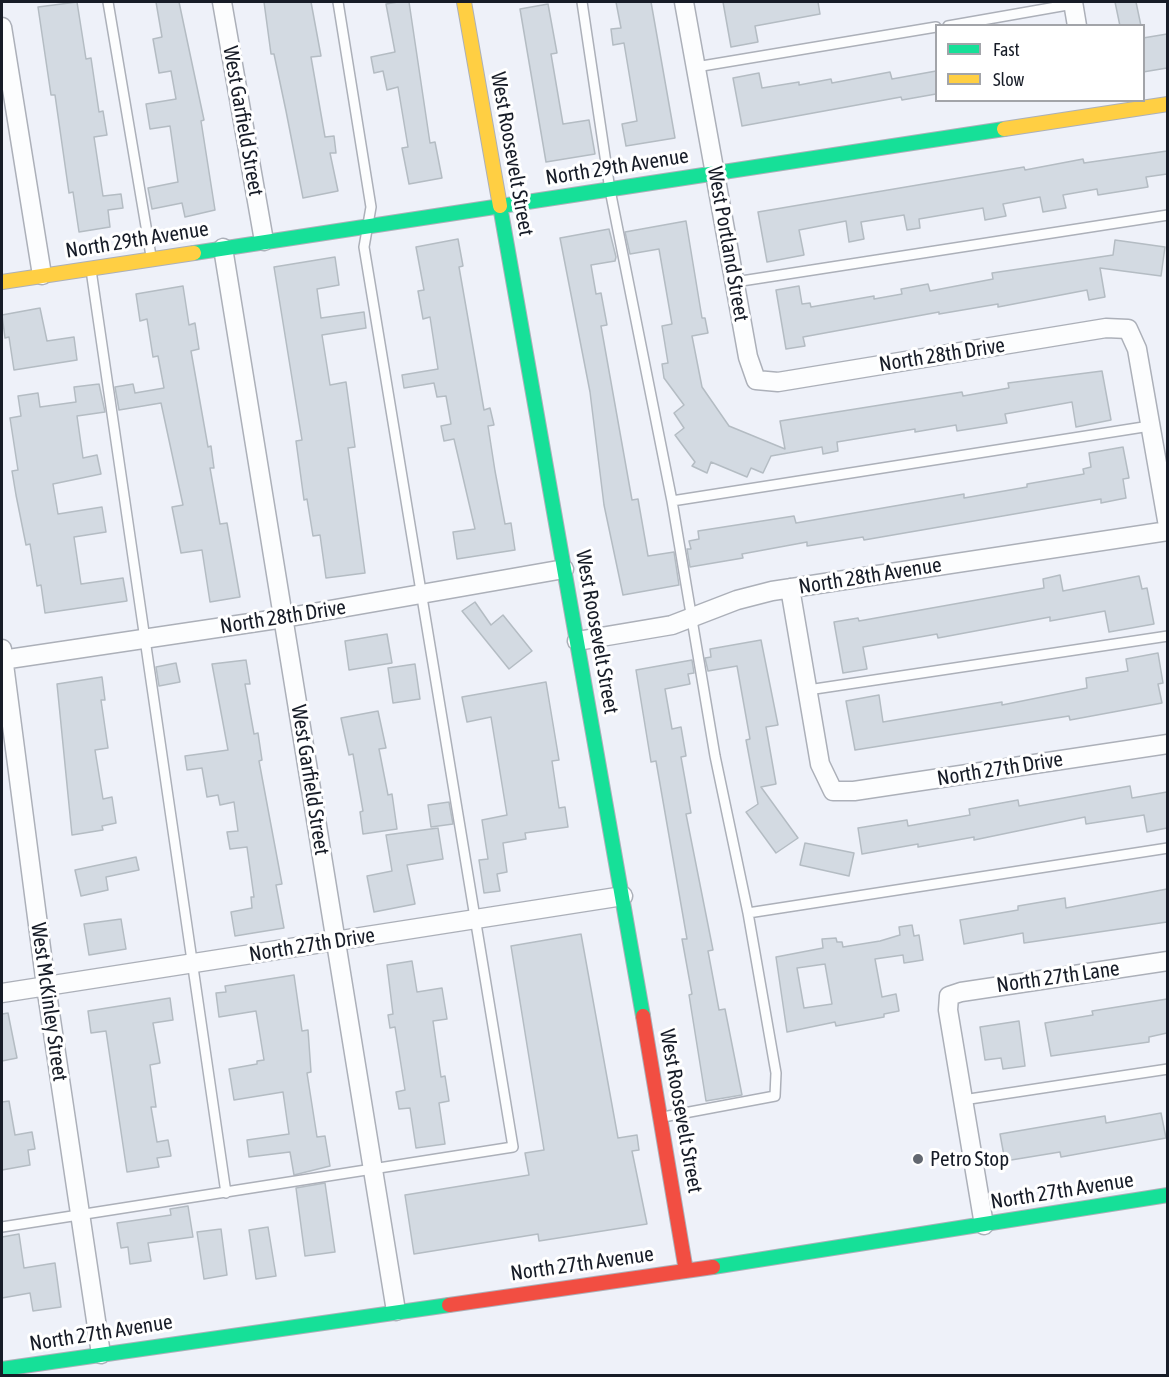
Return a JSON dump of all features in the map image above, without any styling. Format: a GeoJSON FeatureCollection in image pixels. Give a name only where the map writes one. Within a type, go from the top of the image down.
{"type":"FeatureCollection","features":[{"type":"Feature","properties":{"kind":"street","name":"West Garfield Street"},"geometry":{"type":"LineString","coordinates":[[222,2],[264,242]]}},
{"type":"Feature","properties":{"kind":"street","name":"West Roosevelt Street"},"geometry":{"type":"LineString","coordinates":[[464,2],[623,896],[686,1271]]}},
{"type":"Feature","properties":{"kind":"street","name":"West Portland Street"},"geometry":{"type":"LineString","coordinates":[[684,2],[748,357],[756,380]]}},
{"type":"Feature","properties":{"kind":"street"},"geometry":{"type":"LineString","coordinates":[[1073,3],[1077,24]]}},
{"type":"Feature","properties":{"kind":"street"},"geometry":{"type":"LineString","coordinates":[[2,27],[42,276]]}},
{"type":"Feature","properties":{"kind":"street","name":"North 29th Avenue"},"geometry":{"type":"LineString","coordinates":[[2,282],[715,173],[1091,108],[1167,104]]}},
{"type":"Feature","properties":{"kind":"street","name":"West Garfield Street"},"geometry":{"type":"LineString","coordinates":[[223,248],[396,1311]]}},
{"type":"Feature","properties":{"kind":"street","name":"North 28th Drive"},"geometry":{"type":"LineString","coordinates":[[756,380],[778,382],[1106,328],[1128,329],[1137,349],[1150,426]]}},
{"type":"Feature","properties":{"kind":"street"},"geometry":{"type":"LineString","coordinates":[[1150,426],[1167,528]]}},
{"type":"Feature","properties":{"kind":"street","name":"North 28th Avenue"},"geometry":{"type":"LineString","coordinates":[[577,641],[650,630],[691,618],[737,600],[790,588],[1167,528]]}},
{"type":"Feature","properties":{"kind":"street","name":"North 28th Drive"},"geometry":{"type":"LineString","coordinates":[[2,657],[284,618],[564,569]]}},
{"type":"Feature","properties":{"kind":"street"},"geometry":{"type":"LineString","coordinates":[[790,588],[808,690]]}},
{"type":"Feature","properties":{"kind":"street","name":"West McKinley Street"},"geometry":{"type":"LineString","coordinates":[[2,657],[46,986],[101,1354]]}},
{"type":"Feature","properties":{"kind":"street","name":"North 27th Drive"},"geometry":{"type":"LineString","coordinates":[[808,690],[820,764],[833,791],[855,791],[1167,744]]}},
{"type":"Feature","properties":{"kind":"street","name":"North 27th Drive"},"geometry":{"type":"LineString","coordinates":[[2,993],[623,896]]}},
{"type":"Feature","properties":{"kind":"street","name":"North 27th Lane"},"geometry":{"type":"LineString","coordinates":[[963,1100],[948,1010],[949,996],[961,992],[1167,961]]}},
{"type":"Feature","properties":{"kind":"street"},"geometry":{"type":"LineString","coordinates":[[963,1100],[984,1225]]}},
{"type":"Feature","properties":{"kind":"street","name":"North 27th Avenue"},"geometry":{"type":"LineString","coordinates":[[2,1370],[396,1311],[686,1271],[1167,1195]]}},
{"type":"Feature","properties":{"kind":"lane"},"geometry":{"type":"LineString","coordinates":[[108,2],[151,259]]}},
{"type":"Feature","properties":{"kind":"lane"},"geometry":{"type":"LineString","coordinates":[[2,1227],[513,1147],[364,247],[371,207],[338,2]]}},
{"type":"Feature","properties":{"kind":"lane"},"geometry":{"type":"LineString","coordinates":[[582,2],[610,189],[672,501],[716,756],[748,913],[776,1073],[774,1096],[660,1117]]}},
{"type":"Feature","properties":{"kind":"lane"},"geometry":{"type":"LineString","coordinates":[[959,24],[1073,3]]}},
{"type":"Feature","properties":{"kind":"lane"},"geometry":{"type":"LineString","coordinates":[[696,67],[935,27]]}},
{"type":"Feature","properties":{"kind":"lane"},"geometry":{"type":"LineString","coordinates":[[735,282],[1167,215]]}},
{"type":"Feature","properties":{"kind":"lane"},"geometry":{"type":"LineString","coordinates":[[90,268],[226,1193]]}},
{"type":"Feature","properties":{"kind":"lane"},"geometry":{"type":"LineString","coordinates":[[672,501],[1150,426]]}},
{"type":"Feature","properties":{"kind":"lane"},"geometry":{"type":"LineString","coordinates":[[808,690],[1167,636]]}},
{"type":"Feature","properties":{"kind":"lane"},"geometry":{"type":"LineString","coordinates":[[748,913],[1167,848]]}},
{"type":"Feature","properties":{"kind":"lane"},"geometry":{"type":"LineString","coordinates":[[963,1100],[1167,1070]]}},
{"type":"Feature","properties":{"kind":"building"},"geometry":{"type":"Polygon","coordinates":[[[77,2],[86,59],[91,58],[99,112],[103,111],[107,135],[94,137],[103,196],[121,194],[123,208],[108,210],[110,227],[79,232],[73,192],[69,193],[55,95],[51,95],[38,7],[77,2]]]}},
{"type":"Feature","properties":{"kind":"building"},"geometry":{"type":"Polygon","coordinates":[[[156,2],[179,2],[204,120],[201,121],[215,210],[185,217],[182,203],[152,209],[148,188],[178,182],[170,126],[150,129],[146,104],[176,99],[171,71],[159,73],[153,39],[162,37],[156,2]]]}},
{"type":"Feature","properties":{"kind":"building"},"geometry":{"type":"Polygon","coordinates":[[[264,2],[311,2],[321,56],[311,57],[325,137],[334,136],[336,153],[330,153],[338,191],[303,198],[274,54],[271,54],[264,2]]]}},
{"type":"Feature","properties":{"kind":"building"},"geometry":{"type":"Polygon","coordinates":[[[409,2],[430,143],[435,142],[442,178],[409,184],[402,148],[408,147],[398,87],[387,90],[383,71],[374,73],[371,57],[395,52],[386,4],[409,2]]]}},
{"type":"Feature","properties":{"kind":"building"},"geometry":{"type":"Polygon","coordinates":[[[616,2],[651,2],[675,138],[626,146],[622,124],[637,121],[624,43],[613,45],[611,29],[621,28],[616,2]]]}},
{"type":"Feature","properties":{"kind":"building"},"geometry":{"type":"Polygon","coordinates":[[[723,2],[818,2],[820,14],[755,26],[758,42],[731,47],[723,2]]]}},
{"type":"Feature","properties":{"kind":"building"},"geometry":{"type":"Polygon","coordinates":[[[1115,2],[1136,2],[1141,24],[1120,24],[1115,2]]]}},
{"type":"Feature","properties":{"kind":"building"},"geometry":{"type":"Polygon","coordinates":[[[548,4],[557,53],[551,54],[563,124],[589,120],[595,154],[546,162],[520,9],[548,4]]]}},
{"type":"Feature","properties":{"kind":"building"},"geometry":{"type":"Polygon","coordinates":[[[1167,34],[1167,68],[1145,72],[1145,38],[1167,34]]]}},
{"type":"Feature","properties":{"kind":"building"},"geometry":{"type":"Polygon","coordinates":[[[935,71],[935,94],[902,100],[901,97],[742,126],[733,78],[759,73],[762,88],[799,82],[799,85],[831,79],[832,83],[890,72],[892,79],[935,71]]]}},
{"type":"Feature","properties":{"kind":"building"},"geometry":{"type":"Polygon","coordinates":[[[1167,151],[1167,174],[1146,177],[1148,187],[1098,195],[1097,189],[1063,195],[1066,208],[1043,212],[1040,197],[1003,204],[1006,216],[985,220],[983,208],[919,219],[920,228],[907,230],[904,215],[861,222],[864,239],[849,242],[846,221],[799,230],[804,255],[767,262],[758,212],[1024,167],[1025,170],[1083,159],[1084,163],[1167,151]]]}},
{"type":"Feature","properties":{"kind":"building"},"geometry":{"type":"Polygon","coordinates":[[[686,221],[702,318],[705,318],[708,333],[692,336],[702,387],[729,426],[785,449],[780,421],[962,392],[963,396],[1009,388],[1008,383],[1102,371],[1111,420],[1076,427],[1072,402],[1005,414],[1007,423],[957,431],[956,425],[915,432],[915,429],[837,442],[838,451],[823,454],[822,447],[771,456],[763,473],[751,468],[747,477],[711,462],[707,473],[692,466],[695,462],[675,435],[684,428],[674,413],[684,405],[664,378],[662,364],[668,363],[662,326],[672,324],[659,249],[630,254],[625,232],[686,221]]]}},
{"type":"Feature","properties":{"kind":"building"},"geometry":{"type":"Polygon","coordinates":[[[609,229],[615,261],[591,265],[596,294],[601,293],[607,325],[601,326],[632,500],[638,499],[648,556],[674,552],[679,585],[623,595],[604,505],[590,392],[560,238],[609,229]]]}},
{"type":"Feature","properties":{"kind":"building"},"geometry":{"type":"Polygon","coordinates":[[[458,239],[463,266],[459,267],[484,410],[490,408],[494,425],[488,426],[495,471],[505,524],[511,523],[515,550],[457,559],[453,532],[475,529],[454,439],[444,441],[441,426],[451,424],[446,396],[437,397],[434,383],[404,388],[402,375],[438,369],[430,317],[423,319],[418,291],[424,290],[416,247],[458,239]]]}},
{"type":"Feature","properties":{"kind":"building"},"geometry":{"type":"Polygon","coordinates":[[[1115,240],[1165,247],[1161,276],[1100,268],[1105,297],[1089,300],[1087,290],[998,307],[998,304],[939,314],[939,312],[803,337],[805,346],[786,349],[776,290],[799,286],[802,304],[810,303],[811,307],[874,296],[874,299],[902,294],[901,289],[928,284],[930,291],[993,279],[992,273],[1113,255],[1115,240]]]}},
{"type":"Feature","properties":{"kind":"building"},"geometry":{"type":"Polygon","coordinates":[[[335,257],[339,285],[317,289],[321,318],[364,312],[366,328],[322,335],[330,385],[346,382],[355,447],[348,448],[365,573],[326,578],[320,535],[313,536],[307,499],[304,500],[296,441],[302,440],[274,267],[335,257]]]}},
{"type":"Feature","properties":{"kind":"building"},"geometry":{"type":"Polygon","coordinates":[[[183,286],[189,325],[195,323],[199,349],[191,351],[208,447],[211,446],[214,468],[210,468],[220,524],[227,523],[240,597],[210,602],[202,550],[181,553],[172,507],[183,505],[161,403],[119,410],[115,387],[133,384],[135,393],[164,388],[158,356],[153,357],[147,319],[140,321],[136,294],[183,286]]]}},
{"type":"Feature","properties":{"kind":"building"},"geometry":{"type":"Polygon","coordinates":[[[40,308],[47,341],[74,337],[77,360],[14,370],[9,337],[5,338],[2,315],[40,308]]]}},
{"type":"Feature","properties":{"kind":"building"},"geometry":{"type":"Polygon","coordinates":[[[99,384],[105,412],[77,416],[83,458],[97,455],[101,474],[53,484],[58,514],[102,507],[106,532],[74,537],[81,584],[123,578],[127,601],[45,613],[41,585],[37,586],[30,544],[26,545],[16,495],[12,471],[18,470],[10,418],[21,416],[18,396],[38,393],[40,407],[76,402],[74,387],[99,384]]]}},
{"type":"Feature","properties":{"kind":"building"},"geometry":{"type":"Polygon","coordinates":[[[1123,447],[1129,478],[1123,479],[1126,498],[1101,503],[1101,499],[864,540],[863,537],[807,546],[807,542],[742,554],[743,558],[690,567],[687,549],[691,549],[689,541],[699,539],[698,531],[794,516],[796,523],[964,494],[964,498],[1027,487],[1027,484],[1084,474],[1083,469],[1091,467],[1089,453],[1123,447]]]}},
{"type":"Feature","properties":{"kind":"building"},"geometry":{"type":"Polygon","coordinates":[[[1060,575],[1063,591],[1139,576],[1142,589],[1147,588],[1154,624],[1109,632],[1105,611],[1050,621],[1050,617],[938,638],[937,634],[863,647],[867,669],[843,673],[834,622],[858,618],[859,621],[1044,588],[1043,579],[1060,575]]]}},
{"type":"Feature","properties":{"kind":"building"},"geometry":{"type":"Polygon","coordinates":[[[475,602],[491,625],[503,615],[532,651],[509,669],[462,611],[475,602]]]}},
{"type":"Feature","properties":{"kind":"building"},"geometry":{"type":"Polygon","coordinates":[[[387,634],[392,663],[349,670],[345,641],[387,634]]]}},
{"type":"Feature","properties":{"kind":"building"},"geometry":{"type":"Polygon","coordinates":[[[761,640],[778,725],[766,727],[776,784],[761,787],[798,838],[776,853],[746,812],[758,804],[746,740],[750,739],[737,666],[708,671],[705,658],[711,657],[710,649],[761,640]]]}},
{"type":"Feature","properties":{"kind":"building"},"geometry":{"type":"Polygon","coordinates":[[[1158,653],[1163,683],[1158,684],[1162,703],[1070,720],[1069,716],[855,750],[846,701],[879,695],[883,722],[1002,702],[1002,705],[1087,688],[1086,678],[1128,671],[1126,659],[1158,653]]]}},
{"type":"Feature","properties":{"kind":"building"},"geometry":{"type":"Polygon","coordinates":[[[246,660],[250,684],[245,684],[254,734],[258,733],[262,760],[259,761],[282,884],[276,885],[284,928],[235,936],[231,912],[252,908],[251,897],[254,897],[247,847],[230,849],[227,832],[238,831],[234,802],[220,805],[218,795],[207,797],[202,768],[187,770],[185,756],[228,750],[212,664],[246,660]]]}},
{"type":"Feature","properties":{"kind":"building"},"geometry":{"type":"Polygon","coordinates":[[[692,660],[694,673],[688,674],[690,684],[665,689],[672,729],[681,727],[686,756],[681,757],[691,813],[686,814],[713,950],[708,951],[719,1010],[725,1009],[742,1095],[706,1101],[689,995],[692,994],[682,939],[687,939],[656,761],[651,762],[636,670],[692,660]]]}},
{"type":"Feature","properties":{"kind":"building"},"geometry":{"type":"Polygon","coordinates":[[[176,663],[180,682],[159,686],[156,667],[176,663]]]}},
{"type":"Feature","properties":{"kind":"building"},"geometry":{"type":"Polygon","coordinates":[[[415,664],[420,699],[393,703],[388,668],[415,664]]]}},
{"type":"Feature","properties":{"kind":"building"},"geometry":{"type":"Polygon","coordinates":[[[102,677],[105,700],[101,700],[108,748],[95,750],[103,799],[112,797],[116,823],[102,826],[103,830],[72,835],[57,684],[102,677]]]}},
{"type":"Feature","properties":{"kind":"building"},"geometry":{"type":"Polygon","coordinates":[[[546,682],[559,760],[552,761],[559,808],[565,807],[568,827],[525,833],[526,839],[503,843],[507,872],[497,874],[500,891],[484,893],[479,860],[488,859],[482,820],[507,815],[491,717],[467,722],[462,697],[546,682]]]}},
{"type":"Feature","properties":{"kind":"building"},"geometry":{"type":"Polygon","coordinates":[[[378,711],[386,748],[379,749],[388,795],[392,794],[397,829],[363,834],[360,812],[363,811],[353,754],[349,755],[341,718],[378,711]]]}},
{"type":"Feature","properties":{"kind":"building"},"geometry":{"type":"Polygon","coordinates":[[[1130,786],[1132,798],[1167,792],[1167,828],[1147,832],[1144,815],[1086,824],[1085,817],[974,840],[974,837],[862,854],[858,828],[907,820],[908,826],[970,815],[969,809],[1018,800],[1019,806],[1130,786]]]}},
{"type":"Feature","properties":{"kind":"building"},"geometry":{"type":"Polygon","coordinates":[[[449,802],[453,824],[431,827],[428,805],[449,802]]]}},
{"type":"Feature","properties":{"kind":"building"},"geometry":{"type":"Polygon","coordinates":[[[438,828],[443,859],[407,865],[415,904],[374,912],[367,876],[392,871],[386,835],[438,828]]]}},
{"type":"Feature","properties":{"kind":"building"},"geometry":{"type":"Polygon","coordinates":[[[805,843],[854,853],[849,876],[800,865],[805,843]]]}},
{"type":"Feature","properties":{"kind":"building"},"geometry":{"type":"Polygon","coordinates":[[[136,857],[139,870],[106,877],[108,890],[81,896],[75,870],[136,857]]]}},
{"type":"Feature","properties":{"kind":"building"},"geometry":{"type":"Polygon","coordinates":[[[1167,889],[1167,922],[1024,943],[1023,933],[964,944],[960,920],[1018,910],[1018,906],[1065,898],[1066,908],[1167,889]]]}},
{"type":"Feature","properties":{"kind":"building"},"geometry":{"type":"Polygon","coordinates":[[[121,919],[126,949],[89,955],[84,924],[121,919]]]}},
{"type":"Feature","properties":{"kind":"building"},"geometry":{"type":"Polygon","coordinates":[[[912,925],[914,936],[919,935],[923,960],[904,963],[903,955],[875,959],[882,997],[896,994],[899,1011],[884,1014],[884,1017],[836,1026],[835,1022],[787,1032],[776,957],[823,948],[822,939],[836,938],[837,942],[842,942],[843,947],[880,941],[900,935],[899,927],[912,925]],[[825,964],[797,968],[804,1008],[832,1004],[825,964]]]}},
{"type":"Feature","properties":{"kind":"building"},"geometry":{"type":"Polygon","coordinates":[[[581,934],[618,1138],[637,1135],[639,1150],[632,1151],[647,1224],[539,1241],[538,1234],[414,1254],[405,1195],[529,1175],[525,1153],[544,1150],[511,946],[581,934]]]}},
{"type":"Feature","properties":{"kind":"building"},"geometry":{"type":"Polygon","coordinates":[[[412,961],[417,992],[442,988],[447,1019],[433,1021],[441,1077],[445,1076],[449,1101],[439,1103],[445,1144],[416,1148],[410,1108],[399,1109],[396,1092],[405,1090],[395,1027],[390,1028],[388,1015],[393,1014],[387,965],[412,961]]]}},
{"type":"Feature","properties":{"kind":"building"},"geometry":{"type":"Polygon","coordinates":[[[294,975],[302,1031],[308,1030],[311,1072],[307,1073],[317,1137],[325,1136],[330,1166],[294,1175],[290,1152],[249,1157],[247,1140],[289,1134],[283,1092],[234,1100],[229,1069],[257,1064],[257,1061],[264,1060],[256,1011],[219,1017],[216,993],[226,992],[225,986],[294,975]]]}},
{"type":"Feature","properties":{"kind":"building"},"geometry":{"type":"Polygon","coordinates":[[[170,998],[173,1020],[153,1023],[160,1063],[150,1065],[156,1107],[151,1107],[157,1142],[168,1140],[171,1156],[157,1158],[159,1167],[127,1172],[106,1031],[91,1033],[88,1011],[170,998]]]}},
{"type":"Feature","properties":{"kind":"building"},"geometry":{"type":"Polygon","coordinates":[[[1167,999],[1167,1033],[1149,1037],[1149,1042],[1051,1056],[1045,1023],[1093,1015],[1092,1011],[1167,999]]]}},
{"type":"Feature","properties":{"kind":"building"},"geometry":{"type":"Polygon","coordinates":[[[8,1013],[17,1058],[2,1061],[2,1014],[8,1013]]]}},
{"type":"Feature","properties":{"kind":"building"},"geometry":{"type":"Polygon","coordinates":[[[1019,1021],[1025,1066],[1003,1069],[1001,1058],[985,1060],[980,1027],[1019,1021]]]}},
{"type":"Feature","properties":{"kind":"building"},"geometry":{"type":"Polygon","coordinates":[[[9,1101],[15,1135],[32,1132],[35,1149],[28,1150],[30,1165],[2,1170],[2,1102],[9,1101]]]}},
{"type":"Feature","properties":{"kind":"building"},"geometry":{"type":"Polygon","coordinates":[[[1161,1113],[1166,1138],[1061,1157],[1060,1152],[1005,1161],[1000,1134],[1105,1116],[1106,1123],[1161,1113]]]}},
{"type":"Feature","properties":{"kind":"building"},"geometry":{"type":"Polygon","coordinates":[[[325,1183],[335,1252],[305,1256],[296,1188],[325,1183]]]}},
{"type":"Feature","properties":{"kind":"building"},"geometry":{"type":"Polygon","coordinates":[[[188,1206],[193,1237],[148,1243],[151,1261],[130,1264],[128,1247],[121,1248],[117,1223],[171,1215],[170,1209],[188,1206]]]}},
{"type":"Feature","properties":{"kind":"building"},"geometry":{"type":"Polygon","coordinates":[[[268,1227],[276,1276],[256,1279],[249,1230],[268,1227]]]}},
{"type":"Feature","properties":{"kind":"building"},"geometry":{"type":"Polygon","coordinates":[[[221,1229],[227,1275],[204,1279],[197,1232],[221,1229]]]}},
{"type":"Feature","properties":{"kind":"building"},"geometry":{"type":"Polygon","coordinates":[[[19,1234],[24,1268],[55,1263],[61,1307],[33,1311],[30,1293],[2,1298],[2,1237],[19,1234]]]}},
{"type":"Feature","properties":{"kind":"traffic: fast"},"geometry":{"type":"LineString","coordinates":[[194,253],[1004,129]]}},
{"type":"Feature","properties":{"kind":"traffic: fast"},"geometry":{"type":"LineString","coordinates":[[500,206],[643,1016]]}},
{"type":"Feature","properties":{"kind":"traffic: fast"},"geometry":{"type":"LineString","coordinates":[[713,1267],[1168,1195]]}},
{"type":"Feature","properties":{"kind":"traffic: fast"},"geometry":{"type":"LineString","coordinates":[[2,1369],[449,1305]]}},
{"type":"Feature","properties":{"kind":"traffic: slow"},"geometry":{"type":"LineString","coordinates":[[464,2],[500,206]]}},
{"type":"Feature","properties":{"kind":"traffic: slow"},"geometry":{"type":"LineString","coordinates":[[1004,129],[1168,104]]}},
{"type":"Feature","properties":{"kind":"traffic: slow"},"geometry":{"type":"LineString","coordinates":[[2,282],[194,253]]}},
{"type":"Feature","properties":{"kind":"traffic: jam"},"geometry":{"type":"LineString","coordinates":[[643,1016],[686,1271]]}},
{"type":"Feature","properties":{"kind":"traffic: jam"},"geometry":{"type":"LineString","coordinates":[[449,1305],[713,1267]]}},
{"type":"Feature","properties":{"kind":"place","name":"Petro Stop"},"geometry":{"type":"Point","coordinates":[918,1159]}}]}
